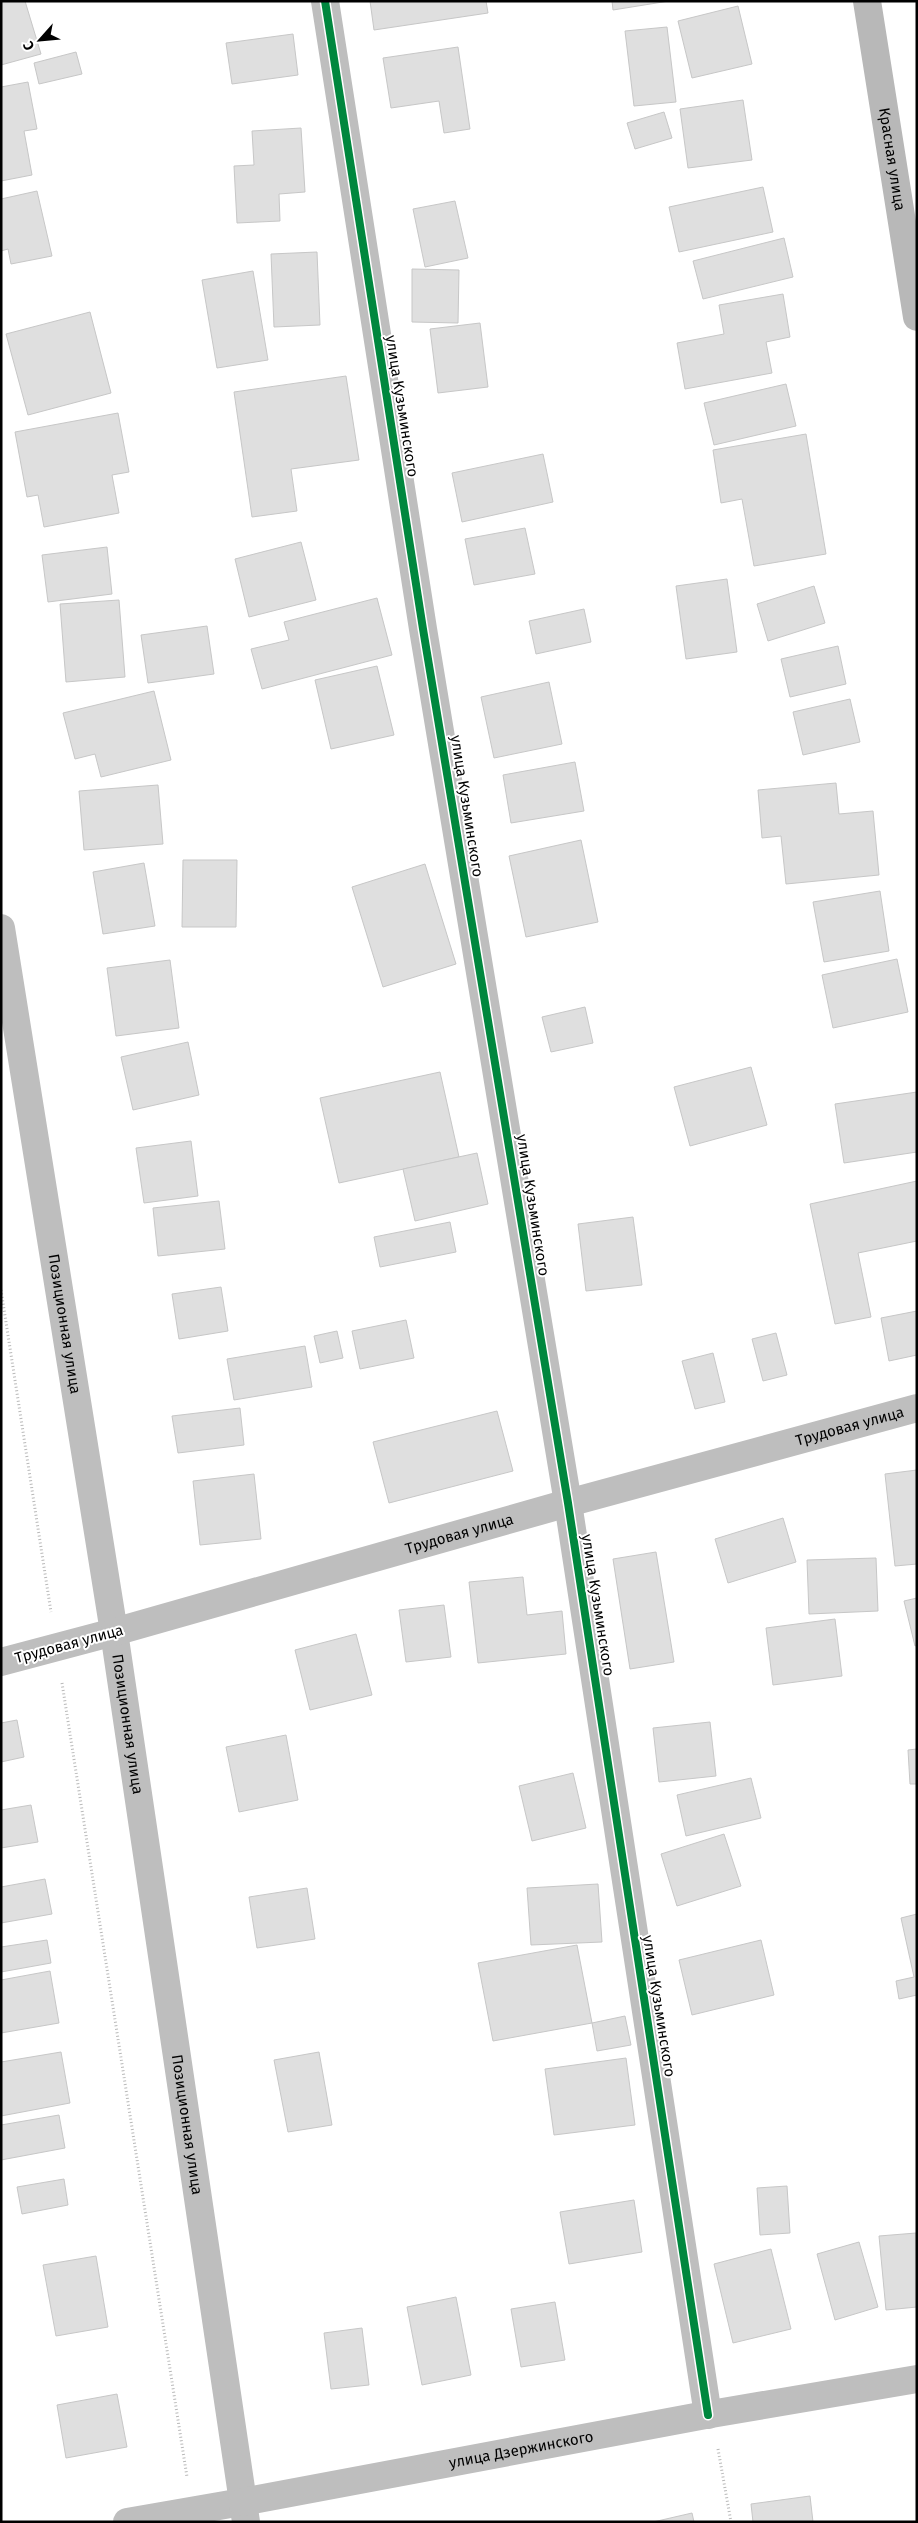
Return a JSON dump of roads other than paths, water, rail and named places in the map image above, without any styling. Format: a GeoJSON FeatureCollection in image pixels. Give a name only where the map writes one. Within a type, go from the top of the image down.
{"type":"FeatureCollection","features":[{"type":"Feature","properties":{"kind":"main road","name":"Красная улица"},"geometry":{"type":"LineString","coordinates":[[867,1],[917,317]]}},
{"type":"Feature","properties":{"kind":"street","name":"улица Кузьминского"},"geometry":{"type":"LineString","coordinates":[[325,1],[423,630],[568,1503],[709,2414]]}},
{"type":"Feature","properties":{"kind":"street","name":"Позиционная улица"},"geometry":{"type":"LineString","coordinates":[[1,928],[114,1632],[244,2512]]}},
{"type":"Feature","properties":{"kind":"street","name":"Трудовая улица"},"geometry":{"type":"LineString","coordinates":[[1,1662],[114,1632],[568,1503],[917,1408]]}},
{"type":"Feature","properties":{"kind":"street","name":"улица Дзержинского"},"geometry":{"type":"LineString","coordinates":[[126,2522],[192,2510],[244,2512],[709,2414],[917,2379]]}}]}
